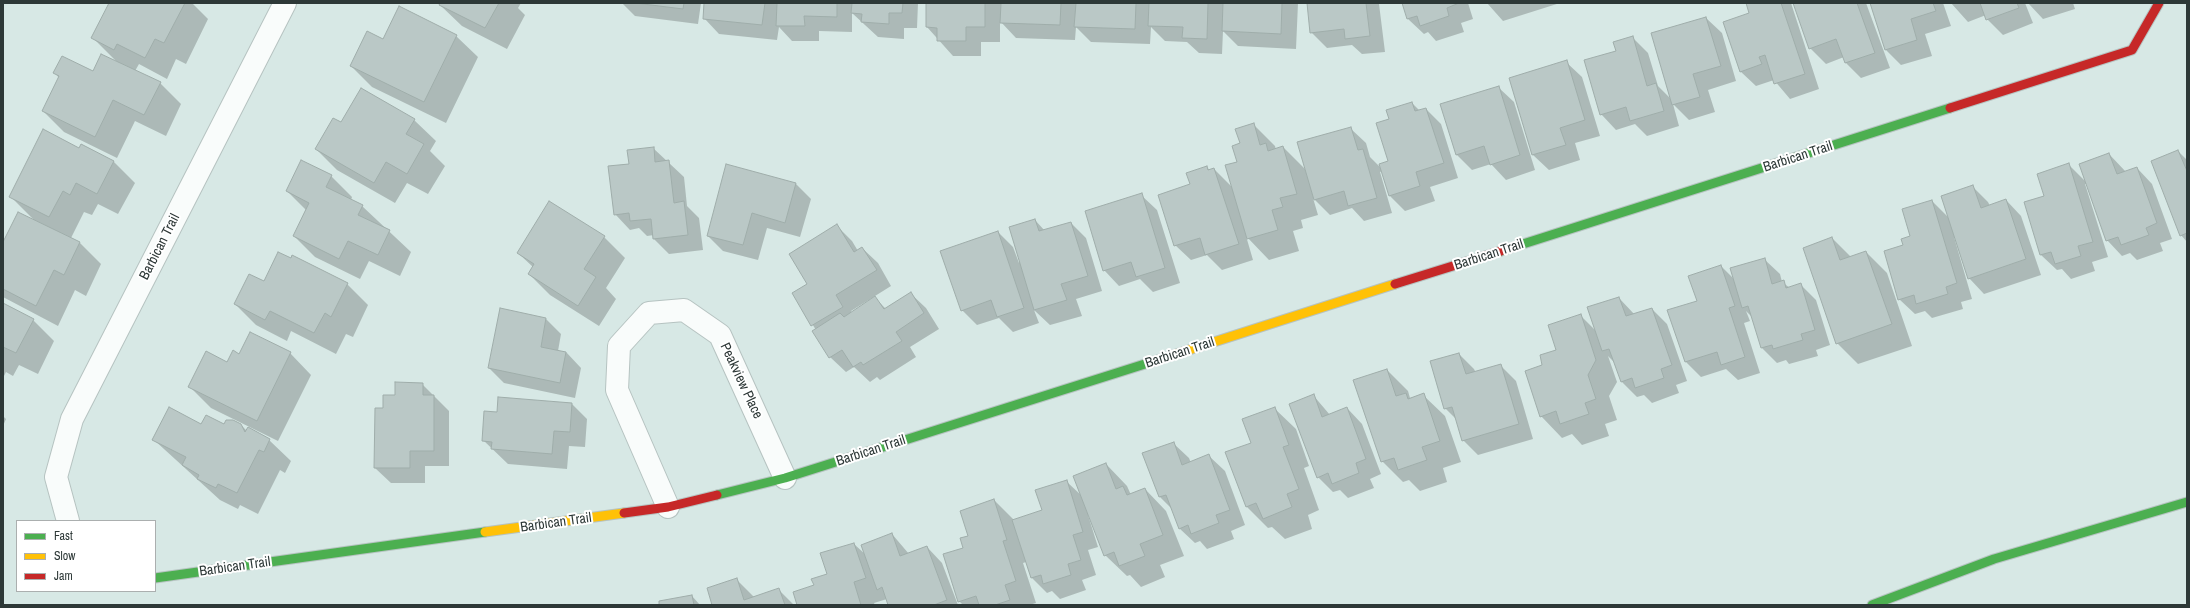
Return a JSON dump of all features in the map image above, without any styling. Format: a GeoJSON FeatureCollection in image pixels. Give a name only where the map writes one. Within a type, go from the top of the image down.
{"type":"FeatureCollection","features":[{"type":"Feature","properties":{"kind":"main road","name":"Barbican Trail"},"geometry":{"type":"LineString","coordinates":[[156,578],[668,507],[785,478],[2132,50],[2159,3]]}},
{"type":"Feature","properties":{"kind":"main road"},"geometry":{"type":"LineString","coordinates":[[1872,605],[1994,559],[2187,502]]}},
{"type":"Feature","properties":{"kind":"street","name":"Barbican Trail"},"geometry":{"type":"LineString","coordinates":[[68,520],[56,477],[72,419],[285,3]]}},
{"type":"Feature","properties":{"kind":"street","name":"Peakview Place"},"geometry":{"type":"LineString","coordinates":[[668,507],[617,390],[619,346],[649,313],[684,310],[720,335],[785,478]]}},
{"type":"Feature","properties":{"kind":"building"},"geometry":{"type":"Polygon","coordinates":[[[109,3],[185,3],[164,43],[155,39],[145,58],[117,44],[114,50],[91,38],[109,3]]]}},
{"type":"Feature","properties":{"kind":"building"},"geometry":{"type":"Polygon","coordinates":[[[440,3],[499,3],[485,28],[439,5],[440,3]]]}},
{"type":"Feature","properties":{"kind":"building"},"geometry":{"type":"Polygon","coordinates":[[[635,3],[684,3],[683,9],[635,3]]]}},
{"type":"Feature","properties":{"kind":"building"},"geometry":{"type":"Polygon","coordinates":[[[704,3],[765,3],[762,25],[703,19],[704,3]]]}},
{"type":"Feature","properties":{"kind":"building"},"geometry":{"type":"Polygon","coordinates":[[[777,3],[837,3],[837,17],[804,16],[805,26],[776,26],[777,3]]]}},
{"type":"Feature","properties":{"kind":"building"},"geometry":{"type":"Polygon","coordinates":[[[852,3],[903,3],[902,13],[889,13],[889,24],[861,22],[862,14],[851,13],[852,3]]]}},
{"type":"Feature","properties":{"kind":"building"},"geometry":{"type":"Polygon","coordinates":[[[926,3],[985,3],[985,27],[966,27],[966,41],[937,41],[937,28],[926,27],[926,3]]]}},
{"type":"Feature","properties":{"kind":"building"},"geometry":{"type":"Polygon","coordinates":[[[1001,3],[1061,3],[1060,25],[1000,23],[1001,3]]]}},
{"type":"Feature","properties":{"kind":"building"},"geometry":{"type":"Polygon","coordinates":[[[1076,3],[1136,3],[1135,29],[1074,27],[1076,3]]]}},
{"type":"Feature","properties":{"kind":"building"},"geometry":{"type":"Polygon","coordinates":[[[1149,3],[1208,3],[1207,39],[1182,38],[1183,27],[1148,26],[1149,3]]]}},
{"type":"Feature","properties":{"kind":"building"},"geometry":{"type":"Polygon","coordinates":[[[1223,3],[1282,3],[1281,34],[1222,31],[1223,3]]]}},
{"type":"Feature","properties":{"kind":"building"},"geometry":{"type":"Polygon","coordinates":[[[1307,3],[1366,3],[1370,36],[1345,39],[1344,29],[1310,33],[1307,3]]]}},
{"type":"Feature","properties":{"kind":"building"},"geometry":{"type":"Polygon","coordinates":[[[1402,3],[1459,3],[1447,8],[1449,16],[1420,26],[1417,16],[1407,19],[1402,3]]]}},
{"type":"Feature","properties":{"kind":"building"},"geometry":{"type":"Polygon","coordinates":[[[1746,3],[1781,3],[1805,74],[1774,84],[1765,55],[1759,57],[1762,64],[1740,72],[1723,22],[1749,13],[1746,3]]]}},
{"type":"Feature","properties":{"kind":"building"},"geometry":{"type":"Polygon","coordinates":[[[1793,3],[1857,3],[1875,53],[1845,63],[1836,39],[1809,49],[1793,3]]]}},
{"type":"Feature","properties":{"kind":"building"},"geometry":{"type":"Polygon","coordinates":[[[1870,3],[1933,3],[1936,11],[1911,19],[1917,40],[1885,50],[1870,3]]]}},
{"type":"Feature","properties":{"kind":"building"},"geometry":{"type":"Polygon","coordinates":[[[1980,3],[2017,3],[2019,8],[1986,20],[1980,3]]]}},
{"type":"Feature","properties":{"kind":"building"},"geometry":{"type":"Polygon","coordinates":[[[399,6],[457,35],[424,102],[350,66],[367,31],[383,39],[399,6]]]}},
{"type":"Feature","properties":{"kind":"building"},"geometry":{"type":"Polygon","coordinates":[[[1706,17],[1721,66],[1693,74],[1700,97],[1672,105],[1651,33],[1706,17]]]}},
{"type":"Feature","properties":{"kind":"building"},"geometry":{"type":"Polygon","coordinates":[[[1633,36],[1647,86],[1656,83],[1664,111],[1630,121],[1626,107],[1600,115],[1584,60],[1616,51],[1613,42],[1633,36]]]}},
{"type":"Feature","properties":{"kind":"building"},"geometry":{"type":"Polygon","coordinates":[[[101,54],[161,82],[144,115],[113,100],[95,137],[42,111],[59,76],[53,73],[62,56],[93,71],[101,54]]]}},
{"type":"Feature","properties":{"kind":"building"},"geometry":{"type":"Polygon","coordinates":[[[1567,60],[1585,120],[1560,128],[1566,145],[1532,155],[1509,78],[1567,60]]]}},
{"type":"Feature","properties":{"kind":"building"},"geometry":{"type":"Polygon","coordinates":[[[1499,86],[1520,155],[1490,165],[1484,146],[1456,155],[1440,104],[1499,86]]]}},
{"type":"Feature","properties":{"kind":"building"},"geometry":{"type":"Polygon","coordinates":[[[361,88],[415,119],[406,134],[424,144],[407,174],[386,162],[374,183],[315,149],[333,118],[341,122],[361,88]]]}},
{"type":"Feature","properties":{"kind":"building"},"geometry":{"type":"Polygon","coordinates":[[[1412,102],[1415,111],[1426,108],[1444,163],[1416,172],[1420,186],[1389,196],[1379,164],[1388,161],[1376,123],[1389,119],[1386,110],[1412,102]]]}},
{"type":"Feature","properties":{"kind":"building"},"geometry":{"type":"Polygon","coordinates":[[[1254,123],[1260,145],[1266,143],[1268,151],[1283,146],[1297,194],[1280,198],[1283,207],[1272,210],[1278,230],[1247,239],[1225,165],[1237,162],[1232,146],[1240,143],[1235,129],[1254,123]]]}},
{"type":"Feature","properties":{"kind":"building"},"geometry":{"type":"Polygon","coordinates":[[[1351,127],[1358,150],[1363,149],[1377,198],[1348,206],[1344,191],[1314,200],[1297,142],[1351,127]]]}},
{"type":"Feature","properties":{"kind":"building"},"geometry":{"type":"Polygon","coordinates":[[[43,129],[79,148],[81,144],[114,161],[97,194],[76,183],[70,195],[63,191],[49,217],[9,197],[43,129]]]}},
{"type":"Feature","properties":{"kind":"building"},"geometry":{"type":"Polygon","coordinates":[[[654,147],[655,162],[669,160],[674,203],[684,201],[688,235],[653,239],[651,219],[630,221],[629,213],[614,215],[608,166],[629,164],[627,150],[654,147]]]}},
{"type":"Feature","properties":{"kind":"building"},"geometry":{"type":"Polygon","coordinates":[[[2178,150],[2187,171],[2187,233],[2180,236],[2151,161],[2178,150]]]}},
{"type":"Feature","properties":{"kind":"building"},"geometry":{"type":"Polygon","coordinates":[[[2109,153],[2117,174],[2137,167],[2157,223],[2146,228],[2149,235],[2121,245],[2118,237],[2106,241],[2079,164],[2109,153]]]}},
{"type":"Feature","properties":{"kind":"building"},"geometry":{"type":"Polygon","coordinates":[[[301,160],[332,175],[326,187],[363,205],[358,215],[390,230],[378,255],[348,241],[339,259],[293,236],[309,203],[286,191],[301,160]]]}},
{"type":"Feature","properties":{"kind":"building"},"geometry":{"type":"Polygon","coordinates":[[[2069,163],[2093,242],[2078,246],[2081,256],[2055,264],[2051,252],[2040,255],[2024,202],[2044,196],[2037,174],[2069,163]]]}},
{"type":"Feature","properties":{"kind":"building"},"geometry":{"type":"Polygon","coordinates":[[[726,164],[796,183],[785,223],[752,213],[743,245],[707,236],[726,164]]]}},
{"type":"Feature","properties":{"kind":"building"},"geometry":{"type":"Polygon","coordinates":[[[1207,166],[1208,170],[1214,168],[1239,244],[1205,255],[1200,238],[1174,246],[1158,195],[1190,184],[1186,173],[1207,166]]]}},
{"type":"Feature","properties":{"kind":"building"},"geometry":{"type":"Polygon","coordinates":[[[1973,185],[1981,208],[2006,199],[2026,259],[1968,279],[1941,196],[1973,185]]]}},
{"type":"Feature","properties":{"kind":"building"},"geometry":{"type":"Polygon","coordinates":[[[1142,193],[1165,268],[1136,277],[1131,262],[1103,271],[1085,211],[1142,193]]]}},
{"type":"Feature","properties":{"kind":"building"},"geometry":{"type":"Polygon","coordinates":[[[1932,200],[1957,283],[1946,287],[1948,294],[1916,304],[1914,295],[1898,300],[1884,251],[1903,245],[1901,239],[1910,236],[1902,209],[1932,200]]]}},
{"type":"Feature","properties":{"kind":"building"},"geometry":{"type":"Polygon","coordinates":[[[549,201],[605,236],[584,269],[596,277],[578,306],[528,274],[534,264],[517,253],[549,201]]]}},
{"type":"Feature","properties":{"kind":"building"},"geometry":{"type":"Polygon","coordinates":[[[18,212],[80,242],[64,275],[54,270],[36,306],[3,289],[3,242],[18,212]]]}},
{"type":"Feature","properties":{"kind":"building"},"geometry":{"type":"Polygon","coordinates":[[[1035,219],[1039,231],[1071,222],[1088,276],[1061,284],[1067,300],[1034,310],[1009,227],[1035,219]]]}},
{"type":"Feature","properties":{"kind":"building"},"geometry":{"type":"Polygon","coordinates":[[[837,224],[854,252],[862,247],[877,270],[836,295],[843,307],[811,326],[792,293],[807,284],[789,254],[837,224]]]}},
{"type":"Feature","properties":{"kind":"building"},"geometry":{"type":"Polygon","coordinates":[[[998,231],[1024,308],[997,317],[991,300],[961,311],[940,251],[998,231]]]}},
{"type":"Feature","properties":{"kind":"building"},"geometry":{"type":"Polygon","coordinates":[[[1832,237],[1840,260],[1866,251],[1892,324],[1836,344],[1803,248],[1832,237]]]}},
{"type":"Feature","properties":{"kind":"building"},"geometry":{"type":"Polygon","coordinates":[[[278,252],[291,258],[292,255],[348,283],[331,317],[325,313],[314,333],[270,311],[265,320],[234,304],[249,274],[264,281],[278,252]]]}},
{"type":"Feature","properties":{"kind":"building"},"geometry":{"type":"Polygon","coordinates":[[[1765,258],[1772,284],[1784,280],[1786,288],[1801,283],[1815,330],[1801,334],[1803,340],[1773,349],[1772,345],[1761,348],[1748,306],[1742,308],[1730,268],[1765,258]]]}},
{"type":"Feature","properties":{"kind":"building"},"geometry":{"type":"Polygon","coordinates":[[[1721,265],[1735,306],[1729,308],[1745,357],[1721,365],[1717,352],[1685,362],[1667,310],[1697,301],[1688,276],[1721,265]]]}},
{"type":"Feature","properties":{"kind":"building"},"geometry":{"type":"Polygon","coordinates":[[[911,292],[924,313],[896,332],[902,341],[863,365],[861,362],[853,367],[842,350],[829,358],[812,331],[840,313],[844,317],[875,296],[884,309],[911,292]]]}},
{"type":"Feature","properties":{"kind":"building"},"geometry":{"type":"Polygon","coordinates":[[[1619,297],[1626,316],[1652,308],[1672,365],[1661,369],[1664,378],[1635,388],[1632,378],[1621,382],[1609,349],[1602,351],[1587,307],[1619,297]]]}},
{"type":"Feature","properties":{"kind":"building"},"geometry":{"type":"Polygon","coordinates":[[[3,303],[34,319],[16,353],[3,347],[3,303]]]}},
{"type":"Feature","properties":{"kind":"building"},"geometry":{"type":"Polygon","coordinates":[[[500,308],[546,318],[541,347],[566,352],[560,383],[488,368],[500,308]]]}},
{"type":"Feature","properties":{"kind":"building"},"geometry":{"type":"Polygon","coordinates":[[[1581,314],[1596,360],[1588,375],[1596,399],[1585,403],[1589,414],[1560,424],[1556,411],[1540,417],[1525,371],[1542,365],[1540,355],[1556,350],[1548,325],[1581,314]]]}},
{"type":"Feature","properties":{"kind":"building"},"geometry":{"type":"Polygon","coordinates":[[[250,332],[291,352],[257,421],[188,387],[206,351],[227,362],[233,350],[239,354],[250,332]]]}},
{"type":"Feature","properties":{"kind":"building"},"geometry":{"type":"Polygon","coordinates":[[[1459,353],[1466,374],[1501,364],[1519,424],[1462,441],[1452,407],[1444,409],[1430,361],[1459,353]]]}},
{"type":"Feature","properties":{"kind":"building"},"geometry":{"type":"Polygon","coordinates":[[[1387,369],[1396,396],[1406,393],[1408,399],[1424,393],[1440,441],[1422,447],[1427,460],[1398,470],[1394,458],[1381,462],[1353,380],[1387,369]]]}},
{"type":"Feature","properties":{"kind":"building"},"geometry":{"type":"Polygon","coordinates":[[[395,382],[423,383],[423,395],[434,395],[434,451],[410,451],[410,468],[374,468],[375,408],[383,408],[383,395],[395,395],[395,382]]]}},
{"type":"Feature","properties":{"kind":"building"},"geometry":{"type":"Polygon","coordinates":[[[1314,394],[1322,417],[1347,407],[1366,459],[1356,463],[1359,473],[1332,484],[1328,473],[1317,478],[1289,404],[1314,394]]]}},
{"type":"Feature","properties":{"kind":"building"},"geometry":{"type":"Polygon","coordinates":[[[498,397],[572,403],[570,432],[554,431],[552,454],[491,449],[492,442],[482,441],[484,411],[497,412],[498,397]]]}},
{"type":"Feature","properties":{"kind":"building"},"geometry":{"type":"Polygon","coordinates":[[[169,407],[201,424],[206,415],[224,424],[226,420],[233,420],[241,424],[245,432],[248,427],[270,439],[264,452],[259,450],[237,493],[218,484],[216,488],[197,479],[199,475],[182,465],[186,457],[152,440],[169,407]]]}},
{"type":"Feature","properties":{"kind":"building"},"geometry":{"type":"Polygon","coordinates":[[[1275,407],[1289,445],[1283,447],[1299,489],[1287,494],[1292,507],[1263,519],[1256,503],[1246,507],[1225,452],[1251,443],[1242,419],[1275,407]]]}},
{"type":"Feature","properties":{"kind":"building"},"geometry":{"type":"Polygon","coordinates":[[[1174,442],[1182,465],[1209,454],[1230,510],[1216,515],[1219,523],[1191,534],[1188,525],[1179,529],[1166,495],[1159,497],[1142,453],[1174,442]]]}},
{"type":"Feature","properties":{"kind":"building"},"geometry":{"type":"Polygon","coordinates":[[[1106,463],[1116,489],[1123,486],[1127,495],[1145,488],[1163,535],[1140,544],[1145,556],[1119,566],[1114,552],[1104,556],[1073,476],[1106,463]]]}},
{"type":"Feature","properties":{"kind":"building"},"geometry":{"type":"Polygon","coordinates":[[[1067,480],[1083,532],[1073,535],[1081,560],[1068,564],[1071,575],[1043,584],[1041,575],[1031,578],[1012,520],[1042,510],[1035,490],[1067,480]]]}},
{"type":"Feature","properties":{"kind":"building"},"geometry":{"type":"Polygon","coordinates":[[[994,499],[1007,540],[1003,541],[1016,581],[1005,585],[1010,600],[995,605],[979,605],[976,596],[958,602],[943,554],[963,548],[960,538],[968,536],[960,511],[994,499]]]}},
{"type":"Feature","properties":{"kind":"building"},"geometry":{"type":"Polygon","coordinates":[[[892,533],[900,556],[927,546],[947,600],[934,605],[888,605],[882,587],[877,590],[861,545],[892,533]]]}},
{"type":"Feature","properties":{"kind":"building"},"geometry":{"type":"Polygon","coordinates":[[[854,543],[866,578],[854,582],[861,605],[797,605],[793,592],[814,585],[811,579],[827,574],[820,553],[854,543]]]}},
{"type":"Feature","properties":{"kind":"building"},"geometry":{"type":"Polygon","coordinates":[[[737,578],[744,600],[779,588],[785,605],[712,605],[707,588],[737,578]]]}},
{"type":"Feature","properties":{"kind":"building"},"geometry":{"type":"Polygon","coordinates":[[[692,595],[694,605],[659,605],[659,601],[692,595]]]}},
{"type":"Feature","properties":{"kind":"traffic: fast"},"geometry":{"type":"LineString","coordinates":[[1501,251],[1950,108]]}},
{"type":"Feature","properties":{"kind":"traffic: fast"},"geometry":{"type":"LineString","coordinates":[[717,495],[785,478],[1167,357]]}},
{"type":"Feature","properties":{"kind":"traffic: fast"},"geometry":{"type":"LineString","coordinates":[[1872,605],[1994,559],[2187,502]]}},
{"type":"Feature","properties":{"kind":"traffic: fast"},"geometry":{"type":"LineString","coordinates":[[156,578],[485,532]]}},
{"type":"Feature","properties":{"kind":"traffic: slow"},"geometry":{"type":"LineString","coordinates":[[1167,357],[1395,284]]}},
{"type":"Feature","properties":{"kind":"traffic: slow"},"geometry":{"type":"LineString","coordinates":[[485,532],[624,513]]}},
{"type":"Feature","properties":{"kind":"traffic: jam"},"geometry":{"type":"LineString","coordinates":[[1950,108],[2132,50],[2159,3]]}},
{"type":"Feature","properties":{"kind":"traffic: jam"},"geometry":{"type":"LineString","coordinates":[[1395,284],[1501,251]]}},
{"type":"Feature","properties":{"kind":"traffic: jam"},"geometry":{"type":"LineString","coordinates":[[624,513],[668,507],[717,495]]}}]}
